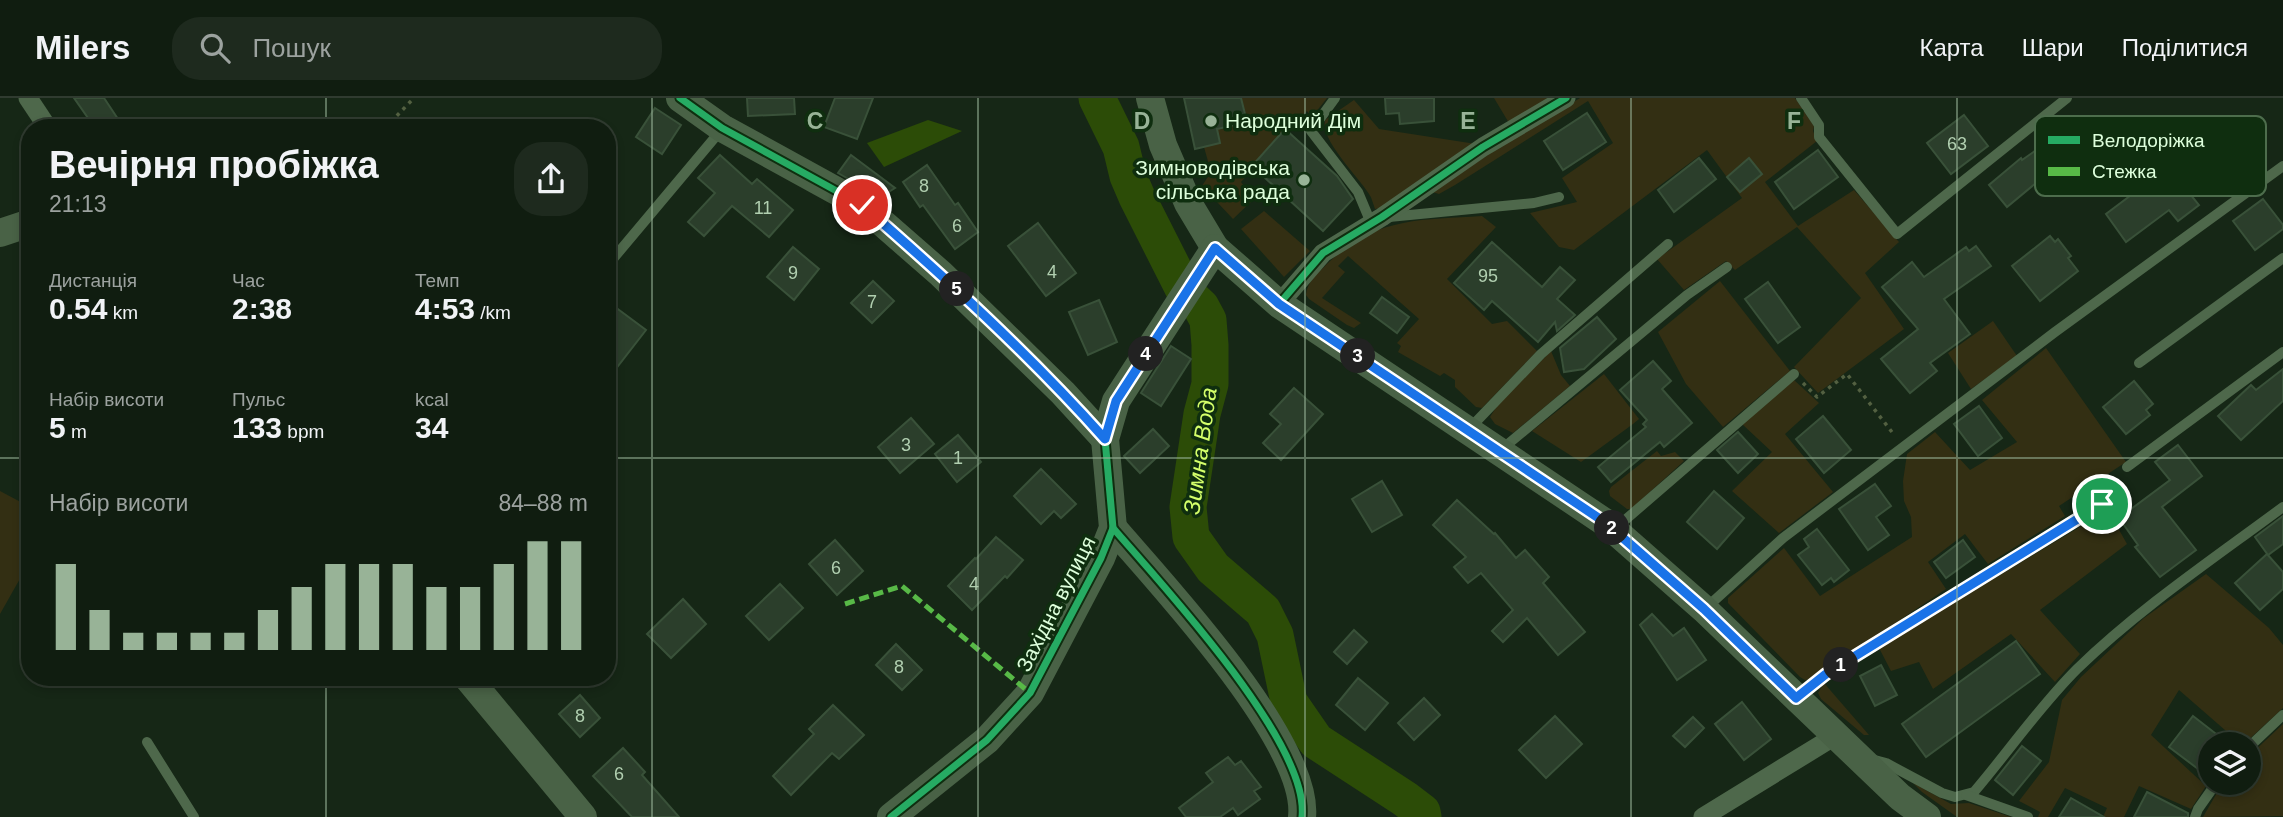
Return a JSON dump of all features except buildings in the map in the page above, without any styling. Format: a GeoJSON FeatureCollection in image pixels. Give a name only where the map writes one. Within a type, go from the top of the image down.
{"type":"FeatureCollection","features":[{"type":"Feature","properties":{"kind":"street"},"geometry":{"type":"LineString","coordinates":[[28,98],[42,119]]}},
{"type":"Feature","properties":{"kind":"street"},"geometry":{"type":"LineString","coordinates":[[680,98],[722,128],[862,205],[941,274],[1063,393],[1105,439]]}},
{"type":"Feature","properties":{"kind":"street"},"geometry":{"type":"LineString","coordinates":[[1150,98],[1163,145],[1188,203],[1215,248],[1279,304],[1614,530],[1704,609],[1900,797],[1927,817]]}},
{"type":"Feature","properties":{"kind":"street"},"geometry":{"type":"LineString","coordinates":[[1279,304],[1322,253],[1377,220],[1483,148],[1566,98]]}},
{"type":"Feature","properties":{"kind":"street"},"geometry":{"type":"LineString","coordinates":[[0,233],[21,226]]}},
{"type":"Feature","properties":{"kind":"street","name":"Західна вулиця"},"geometry":{"type":"LineString","coordinates":[[891,817],[987,740],[1030,693],[1101,558],[1113,528],[1105,439],[1116,401],[1215,248]]}},
{"type":"Feature","properties":{"kind":"street"},"geometry":{"type":"LineString","coordinates":[[1113,528],[1225,661],[1285,750],[1296,776],[1302,817]]}},
{"type":"Feature","properties":{"kind":"street"},"geometry":{"type":"LineString","coordinates":[[474,686],[583,817]]}},
{"type":"Feature","properties":{"kind":"street"},"geometry":{"type":"LineString","coordinates":[[1714,814],[1845,745]]}},
{"type":"Feature","properties":{"kind":"lane"},"geometry":{"type":"LineString","coordinates":[[1335,98],[1311,131],[1359,192],[1377,220],[1534,203],[1559,197]]}},
{"type":"Feature","properties":{"kind":"lane"},"geometry":{"type":"LineString","coordinates":[[1801,98],[1819,125],[1819,137],[1897,234],[2035,124]]}},
{"type":"Feature","properties":{"kind":"lane"},"geometry":{"type":"LineString","coordinates":[[2044,116],[2067,98]]}},
{"type":"Feature","properties":{"kind":"lane"},"geometry":{"type":"LineString","coordinates":[[616,255],[722,128]]}},
{"type":"Feature","properties":{"kind":"lane"},"geometry":{"type":"LineString","coordinates":[[2266,178],[2283,166]]}},
{"type":"Feature","properties":{"kind":"lane"},"geometry":{"type":"LineString","coordinates":[[1704,609],[1783,538],[2055,332],[2242,196]]}},
{"type":"Feature","properties":{"kind":"lane"},"geometry":{"type":"LineString","coordinates":[[1468,430],[1541,354],[1668,244]]}},
{"type":"Feature","properties":{"kind":"lane"},"geometry":{"type":"LineString","coordinates":[[2139,363],[2283,258]]}},
{"type":"Feature","properties":{"kind":"lane"},"geometry":{"type":"LineString","coordinates":[[1499,451],[1687,295],[1727,267]]}},
{"type":"Feature","properties":{"kind":"lane"},"geometry":{"type":"LineString","coordinates":[[2127,467],[2283,352]]}},
{"type":"Feature","properties":{"kind":"lane"},"geometry":{"type":"LineString","coordinates":[[1614,530],[1794,374]]}},
{"type":"Feature","properties":{"kind":"lane"},"geometry":{"type":"LineString","coordinates":[[1796,698],[1826,674],[2102,504]]}},
{"type":"Feature","properties":{"kind":"lane"},"geometry":{"type":"LineString","coordinates":[[1845,745],[1942,793],[1955,797],[1974,792],[2063,685],[2137,614],[2283,508]]}},
{"type":"Feature","properties":{"kind":"lane"},"geometry":{"type":"LineString","coordinates":[[2261,736],[2283,715]]}},
{"type":"Feature","properties":{"kind":"lane"},"geometry":{"type":"LineString","coordinates":[[147,742],[194,817]]}},
{"type":"Feature","properties":{"kind":"lane"},"geometry":{"type":"LineString","coordinates":[[1966,794],[2028,817]]}},
{"type":"Feature","properties":{"kind":"lane"},"geometry":{"type":"LineString","coordinates":[[2195,817],[2208,795]]}},
{"type":"Feature","properties":{"kind":"path"},"geometry":{"type":"LineString","coordinates":[[394,119],[414,98]]}},
{"type":"Feature","properties":{"kind":"path"},"geometry":{"type":"LineString","coordinates":[[1794,374],[1817,397],[1847,374],[1903,447]]}},
{"type":"Feature","properties":{"kind":"shaded area"},"geometry":{"type":"Polygon","coordinates":[[[1215,98],[1327,98],[1312,117],[1307,111],[1241,182],[1254,199],[1233,219],[1202,186],[1211,172],[1202,140],[1215,98]]]}},
{"type":"Feature","properties":{"kind":"shaded area"},"geometry":{"type":"Polygon","coordinates":[[[1494,98],[1550,98],[1509,123],[1494,98]]]}},
{"type":"Feature","properties":{"kind":"shaded area"},"geometry":{"type":"Polygon","coordinates":[[[1580,98],[1795,98],[1814,126],[1817,141],[1765,182],[1798,226],[1854,190],[1899,242],[1865,273],[1904,329],[1818,393],[1794,367],[1861,298],[1797,227],[1735,270],[1726,261],[1684,290],[1657,259],[1742,198],[1707,150],[1574,250],[1559,247],[1530,213],[1577,202],[1562,178],[1613,143],[1588,101],[1455,185],[1439,194],[1432,192],[1580,98]]]}},
{"type":"Feature","properties":{"kind":"shaded area"},"geometry":{"type":"Polygon","coordinates":[[[1354,100],[1379,129],[1476,144],[1386,207],[1375,209],[1370,196],[1334,147],[1325,128],[1325,120],[1354,100]]]}},
{"type":"Feature","properties":{"kind":"shaded area"},"geometry":{"type":"Polygon","coordinates":[[[928,120],[962,131],[884,167],[867,143],[928,120]]]}},
{"type":"Feature","properties":{"kind":"shaded area"},"geometry":{"type":"Polygon","coordinates":[[[1264,211],[1310,251],[1284,277],[1241,229],[1264,211]]]}},
{"type":"Feature","properties":{"kind":"shaded area"},"geometry":{"type":"Polygon","coordinates":[[[1482,216],[1496,227],[1447,279],[1492,324],[1507,321],[1537,351],[1482,408],[1476,407],[1455,387],[1455,380],[1444,373],[1440,376],[1398,352],[1401,346],[1397,343],[1419,319],[1348,256],[1338,266],[1345,272],[1322,298],[1361,323],[1354,328],[1347,325],[1306,295],[1311,282],[1320,271],[1363,237],[1399,224],[1482,216]]]}},
{"type":"Feature","properties":{"kind":"shaded area"},"geometry":{"type":"Polygon","coordinates":[[[1720,281],[1790,371],[1723,427],[1686,384],[1658,332],[1720,281]]]}},
{"type":"Feature","properties":{"kind":"shaded area"},"geometry":{"type":"Polygon","coordinates":[[[1993,321],[2017,356],[1971,389],[1948,353],[1993,321]]]}},
{"type":"Feature","properties":{"kind":"shaded area"},"geometry":{"type":"Polygon","coordinates":[[[2046,348],[2126,462],[2059,506],[2065,516],[1988,564],[1965,534],[1928,562],[1946,589],[1812,679],[1805,680],[1800,677],[1728,603],[1728,598],[1784,548],[1820,596],[1912,537],[1911,517],[1904,501],[1903,481],[1907,454],[1935,432],[1970,470],[2017,442],[1982,400],[2046,348]]]}},
{"type":"Feature","properties":{"kind":"shaded area"},"geometry":{"type":"Polygon","coordinates":[[[1551,351],[1561,375],[1570,386],[1513,433],[1495,424],[1490,417],[1497,406],[1551,351]]]}},
{"type":"Feature","properties":{"kind":"shaded area"},"geometry":{"type":"Polygon","coordinates":[[[1604,374],[1639,419],[1633,424],[1581,462],[1532,431],[1604,374]]]}},
{"type":"Feature","properties":{"kind":"shaded area"},"geometry":{"type":"Polygon","coordinates":[[[1794,380],[1819,403],[1785,434],[1833,492],[1779,533],[1732,491],[1772,452],[1742,424],[1794,380]]]}},
{"type":"Feature","properties":{"kind":"shaded area"},"geometry":{"type":"Polygon","coordinates":[[[1657,451],[1661,456],[1675,452],[1684,461],[1631,509],[1627,509],[1610,496],[1611,487],[1657,451]]]}},
{"type":"Feature","properties":{"kind":"shaded area"},"geometry":{"type":"Polygon","coordinates":[[[0,491],[21,502],[21,577],[0,614],[0,491]]]}},
{"type":"Feature","properties":{"kind":"shaded area"},"geometry":{"type":"Polygon","coordinates":[[[2108,510],[2127,544],[2040,610],[2080,654],[2055,682],[2011,634],[1933,689],[1919,662],[1891,671],[1879,648],[2108,510]]]}},
{"type":"Feature","properties":{"kind":"shaded area"},"geometry":{"type":"Polygon","coordinates":[[[2206,574],[2269,628],[2283,645],[2283,708],[2257,732],[2227,732],[2179,690],[2151,735],[2198,779],[2198,795],[2200,795],[2191,809],[2139,786],[2124,817],[2103,817],[2107,808],[2065,788],[2048,817],[2038,817],[2040,812],[2019,801],[2049,762],[2062,700],[2081,677],[2144,618],[2206,574]]]}},
{"type":"Feature","properties":{"kind":"shaded area"},"geometry":{"type":"Polygon","coordinates":[[[1824,683],[1869,735],[1864,735],[1821,699],[1818,693],[1824,683]]]}},
{"type":"Feature","properties":{"kind":"shaded area"},"geometry":{"type":"Polygon","coordinates":[[[2283,724],[2283,816],[2203,817],[2216,795],[2261,795],[2261,745],[2283,724]]]}},
{"type":"Feature","properties":{"kind":"shaded area"},"geometry":{"type":"Polygon","coordinates":[[[1913,783],[1951,804],[1969,803],[2011,817],[1957,817],[1913,783]]]}},
{"type":"Feature","properties":{"kind":"waterway","name":"Зимна Вода"},"geometry":{"type":"LineString","coordinates":[[1097,98],[1121,147],[1128,176],[1137,197],[1185,292],[1201,307],[1208,320],[1210,384],[1202,414],[1188,507],[1191,537],[1213,568],[1263,611],[1275,635],[1289,702],[1316,741],[1405,799],[1422,812],[1423,817]]}},
{"type":"Feature","properties":{"kind":"marked path"},"geometry":{"type":"LineString","coordinates":[[845,604],[902,586],[1030,693]]}},
{"type":"Feature","properties":{"kind":"cycle path"},"geometry":{"type":"LineString","coordinates":[[680,98],[722,128],[862,205],[941,274],[1063,393],[1105,439]]}},
{"type":"Feature","properties":{"kind":"cycle path"},"geometry":{"type":"LineString","coordinates":[[1279,304],[1323,253],[1382,217],[1483,147],[1566,98]]}},
{"type":"Feature","properties":{"kind":"cycle path"},"geometry":{"type":"LineString","coordinates":[[891,817],[987,740],[1030,693],[1101,558],[1113,528],[1105,439],[1116,401],[1215,248]]}},
{"type":"Feature","properties":{"kind":"cycle path"},"geometry":{"type":"LineString","coordinates":[[1113,528],[1196,625],[1259,708],[1283,749],[1298,786],[1302,817]]}},
{"type":"Feature","properties":{"kind":"place","name":"Народний Дім"},"geometry":{"type":"Point","coordinates":[1211,121]}},
{"type":"Feature","properties":{"kind":"place","name":"Зимноводівська сільська рада"},"geometry":{"type":"Point","coordinates":[1304,180]}},
{"type":"Feature","properties":{"kind":"route"},"geometry":{"type":"LineString","coordinates":[[862,205],[941,274],[1063,393],[1105,439],[1116,401],[1215,248],[1279,304],[1606,523],[1704,609],[1796,698],[1826,674],[2102,504]]}}]}
